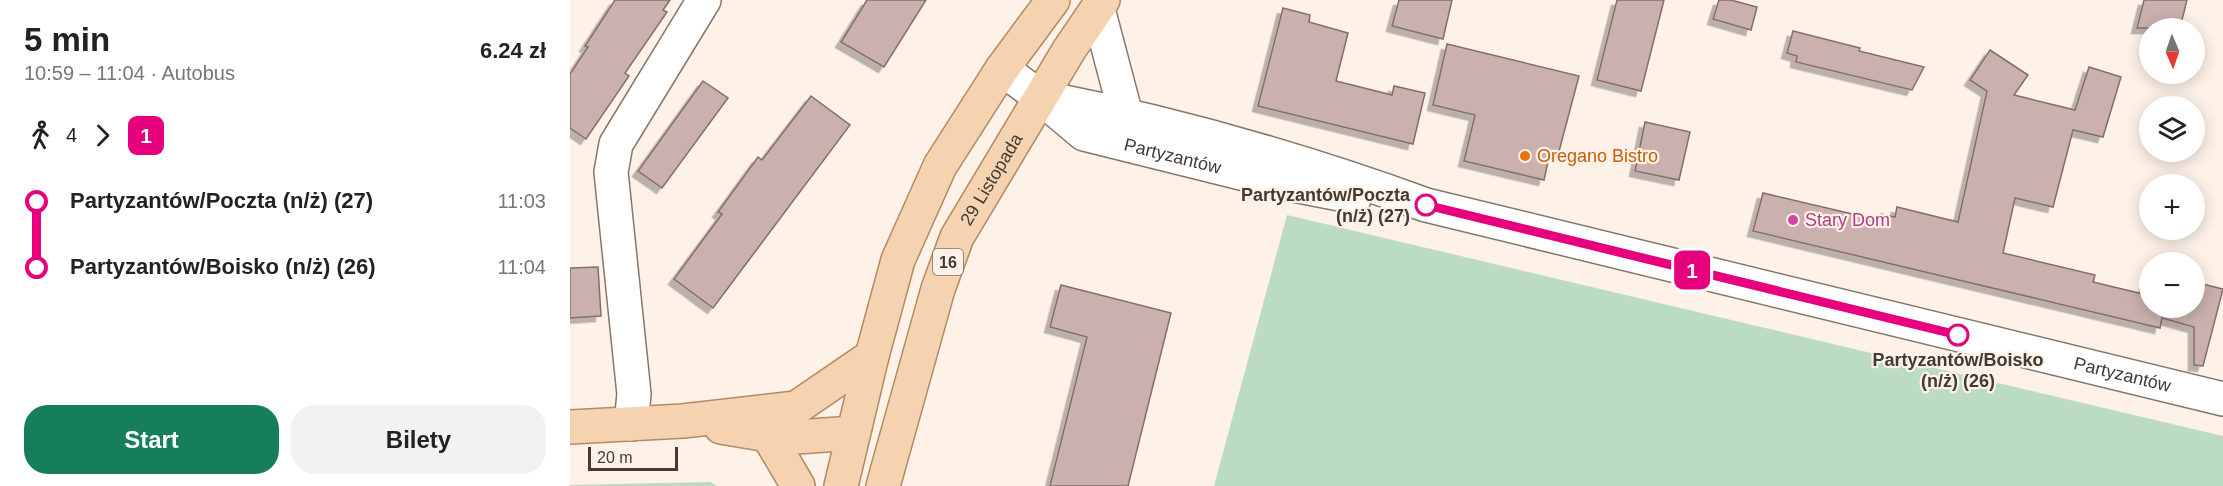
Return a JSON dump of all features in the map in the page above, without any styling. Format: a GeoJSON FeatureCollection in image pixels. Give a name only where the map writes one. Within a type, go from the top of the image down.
{"type":"FeatureCollection","features":[{"type":"Feature","properties":{"kind":"main road"},"geometry":{"type":"LineString","coordinates":[[841,486],[898,260],[940,166],[1002,69],[1053,0]]}},
{"type":"Feature","properties":{"kind":"main road","name":"29 Listopada"},"geometry":{"type":"LineString","coordinates":[[883,486],[938,289],[957,237],[1040,97],[1100,4]]}},
{"type":"Feature","properties":{"kind":"main road"},"geometry":{"type":"LineString","coordinates":[[570,427],[683,421],[796,408],[872,356]]}},
{"type":"Feature","properties":{"kind":"main road"},"geometry":{"type":"LineString","coordinates":[[796,408],[853,433],[894,443]]}},
{"type":"Feature","properties":{"kind":"main road"},"geometry":{"type":"LineString","coordinates":[[683,421],[768,435],[797,437],[853,433]]}},
{"type":"Feature","properties":{"kind":"main road"},"geometry":{"type":"LineString","coordinates":[[768,435],[798,486]]}},
{"type":"Feature","properties":{"kind":"street"},"geometry":{"type":"LineString","coordinates":[[631,423],[634,394],[611,171],[616,144],[704,0]]}},
{"type":"Feature","properties":{"kind":"street","name":"Partyzantów"},"geometry":{"type":"LineString","coordinates":[[1100,4],[1126,115]]}},
{"type":"Feature","properties":{"kind":"street","name":"Partyzantów"},"geometry":{"type":"LineString","coordinates":[[1002,69],[1084,134],[1316,190],[1352,197],[1426,205]]}},
{"type":"Feature","properties":{"kind":"street","name":"Partyzantów"},"geometry":{"type":"LineString","coordinates":[[1040,97],[1126,115],[1279,155],[1345,175],[1426,205],[2223,399]]}},
{"type":"Feature","properties":{"kind":"green space"},"geometry":{"type":"Polygon","coordinates":[[[1287,215],[2223,436],[2223,486],[1214,486],[1287,215]]]}},
{"type":"Feature","properties":{"kind":"green space"},"geometry":{"type":"Polygon","coordinates":[[[710,482],[717,486],[570,486],[570,485],[710,482]]]}},
{"type":"Feature","properties":{"kind":"building"},"geometry":{"type":"Polygon","coordinates":[[[615,0],[670,0],[663,10],[667,12],[625,73],[629,76],[586,139],[570,128],[570,74],[615,0]]]}},
{"type":"Feature","properties":{"kind":"building"},"geometry":{"type":"Polygon","coordinates":[[[867,0],[926,0],[884,67],[841,42],[867,0]]]}},
{"type":"Feature","properties":{"kind":"building"},"geometry":{"type":"Polygon","coordinates":[[[1399,0],[1452,0],[1443,39],[1392,26],[1399,0]]]}},
{"type":"Feature","properties":{"kind":"building"},"geometry":{"type":"Polygon","coordinates":[[[1617,0],[1664,0],[1641,91],[1597,80],[1617,0]]]}},
{"type":"Feature","properties":{"kind":"building"},"geometry":{"type":"Polygon","coordinates":[[[1719,0],[1731,0],[1757,7],[1751,30],[1713,19],[1719,0]]]}},
{"type":"Feature","properties":{"kind":"building"},"geometry":{"type":"Polygon","coordinates":[[[2144,0],[2187,0],[2182,18],[2140,18],[2144,0]]]}},
{"type":"Feature","properties":{"kind":"building"},"geometry":{"type":"Polygon","coordinates":[[[1283,8],[1310,15],[1309,22],[1348,33],[1336,81],[1392,95],[1394,86],[1425,93],[1413,144],[1258,106],[1283,8]]]}},
{"type":"Feature","properties":{"kind":"building"},"geometry":{"type":"Polygon","coordinates":[[[1793,31],[1924,67],[1912,90],[1796,62],[1797,56],[1787,53],[1793,31]]]}},
{"type":"Feature","properties":{"kind":"building"},"geometry":{"type":"Polygon","coordinates":[[[1447,44],[1579,76],[1558,155],[1550,153],[1544,180],[1464,161],[1475,115],[1433,105],[1447,44]]]}},
{"type":"Feature","properties":{"kind":"building"},"geometry":{"type":"Polygon","coordinates":[[[1990,50],[2028,75],[2014,95],[2075,110],[2089,67],[2121,77],[2103,137],[2073,130],[2053,207],[2015,198],[2003,253],[2095,275],[2093,282],[2139,293],[2139,318],[2162,318],[2160,328],[1753,231],[1763,193],[1865,217],[1875,224],[1881,214],[1895,217],[1897,207],[1958,222],[1987,91],[1970,80],[1990,50]]]}},
{"type":"Feature","properties":{"kind":"building"},"geometry":{"type":"Polygon","coordinates":[[[703,81],[728,98],[662,188],[638,171],[703,81]]]}},
{"type":"Feature","properties":{"kind":"building"},"geometry":{"type":"Polygon","coordinates":[[[811,96],[850,125],[713,308],[674,279],[722,214],[718,212],[758,157],[762,160],[811,96]]]}},
{"type":"Feature","properties":{"kind":"building"},"geometry":{"type":"Polygon","coordinates":[[[1645,122],[1690,132],[1679,180],[1635,171],[1645,122]]]}},
{"type":"Feature","properties":{"kind":"building"},"geometry":{"type":"Polygon","coordinates":[[[598,267],[601,316],[570,318],[570,268],[598,267]]]}},
{"type":"Feature","properties":{"kind":"building"},"geometry":{"type":"Polygon","coordinates":[[[1061,285],[1171,313],[1128,486],[1050,486],[1087,337],[1050,327],[1061,285]]]}},
{"type":"Feature","properties":{"kind":"building"},"geometry":{"type":"Polygon","coordinates":[[[2205,285],[2223,289],[2203,366],[2194,365],[2194,327],[2162,318],[2205,318],[2205,285]]]}},
{"type":"Feature","properties":{"kind":"bus line","name":"1"},"geometry":{"type":"LineString","coordinates":[[1426,205],[1958,335]]}},
{"type":"Feature","properties":{"kind":"place","name":"Oregano Bistro"},"geometry":{"type":"Point","coordinates":[1525,156]}},
{"type":"Feature","properties":{"kind":"place","name":"Partyzantów/Poczta (n/ż) (27)"},"geometry":{"type":"Point","coordinates":[1426,205]}},
{"type":"Feature","properties":{"kind":"place","name":"Stary Dom"},"geometry":{"type":"Point","coordinates":[1793,220]}},
{"type":"Feature","properties":{"kind":"place","name":"Partyzantów/Boisko (n/ż) (26)"},"geometry":{"type":"Point","coordinates":[1958,335]}}]}
